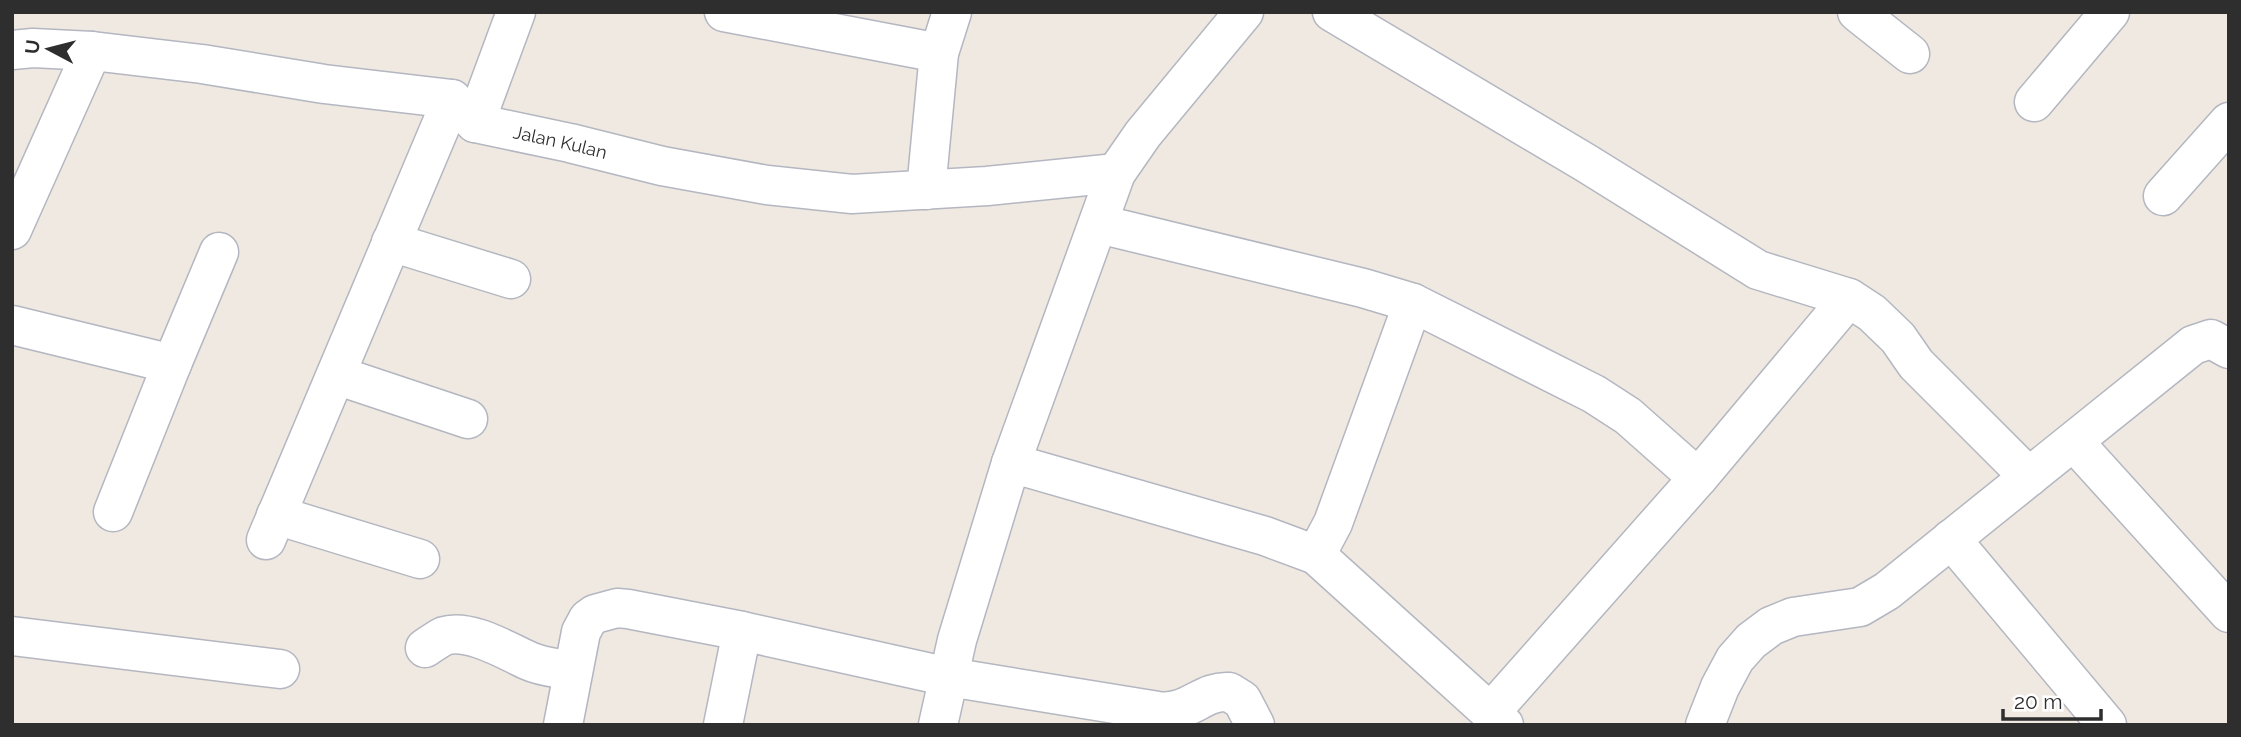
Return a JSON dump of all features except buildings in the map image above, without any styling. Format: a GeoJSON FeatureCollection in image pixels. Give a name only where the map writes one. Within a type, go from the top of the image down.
{"type":"FeatureCollection","features":[{"type":"Feature","properties":{"kind":"street"},"geometry":{"type":"LineString","coordinates":[[420,559],[271,528],[391,242],[516,12]]}},
{"type":"Feature","properties":{"kind":"street"},"geometry":{"type":"LineString","coordinates":[[724,12],[939,52]]}},
{"type":"Feature","properties":{"kind":"street"},"geometry":{"type":"LineString","coordinates":[[926,190],[939,52],[952,12]]}},
{"type":"Feature","properties":{"kind":"street"},"geometry":{"type":"LineString","coordinates":[[938,725],[957,640],[1011,463],[1116,173],[1143,134],[1244,12]]}},
{"type":"Feature","properties":{"kind":"street"},"geometry":{"type":"LineString","coordinates":[[1332,12],[1587,163],[1758,270],[1849,298],[1872,313],[1898,338],[1916,364],[2029,477]]}},
{"type":"Feature","properties":{"kind":"street"},"geometry":{"type":"LineString","coordinates":[[1857,12],[1910,54]]}},
{"type":"Feature","properties":{"kind":"street"},"geometry":{"type":"LineString","coordinates":[[2034,102],[2110,12]]}},
{"type":"Feature","properties":{"kind":"street","name":"Jalan Kulan"},"geometry":{"type":"LineString","coordinates":[[12,50],[33,48],[92,51],[202,64],[324,84],[463,111],[570,143],[662,166],[768,185],[852,194],[1116,173]]}},
{"type":"Feature","properties":{"kind":"street"},"geometry":{"type":"LineString","coordinates":[[12,230],[92,51]]}},
{"type":"Feature","properties":{"kind":"street"},"geometry":{"type":"LineString","coordinates":[[2163,196],[2229,122]]}},
{"type":"Feature","properties":{"kind":"street"},"geometry":{"type":"LineString","coordinates":[[1099,224],[1363,288],[1413,303],[1594,394],[1628,416],[1698,478]]}},
{"type":"Feature","properties":{"kind":"street"},"geometry":{"type":"LineString","coordinates":[[391,242],[511,279]]}},
{"type":"Feature","properties":{"kind":"street"},"geometry":{"type":"LineString","coordinates":[[113,512],[219,252]]}},
{"type":"Feature","properties":{"kind":"street"},"geometry":{"type":"LineString","coordinates":[[1011,463],[1265,536],[1316,555],[1497,719],[1849,298]]}},
{"type":"Feature","properties":{"kind":"street"},"geometry":{"type":"LineString","coordinates":[[1316,555],[1334,523],[1413,303]]}},
{"type":"Feature","properties":{"kind":"street"},"geometry":{"type":"LineString","coordinates":[[12,325],[172,364]]}},
{"type":"Feature","properties":{"kind":"street"},"geometry":{"type":"LineString","coordinates":[[1705,725],[1735,659],[1751,640],[1771,626],[1793,617],[1860,607],[1887,591],[2193,345],[2211,339],[2229,349]]}},
{"type":"Feature","properties":{"kind":"street"},"geometry":{"type":"LineString","coordinates":[[336,374],[468,419]]}},
{"type":"Feature","properties":{"kind":"street"},"geometry":{"type":"LineString","coordinates":[[2074,442],[2229,613]]}},
{"type":"Feature","properties":{"kind":"street"},"geometry":{"type":"LineString","coordinates":[[1951,540],[2107,725]]}},
{"type":"Feature","properties":{"kind":"street"},"geometry":{"type":"LineString","coordinates":[[563,725],[581,632],[595,614],[607,610],[628,609],[742,631],[1133,716],[1178,711],[1209,695],[1229,692],[1242,700],[1255,725]]}},
{"type":"Feature","properties":{"kind":"street"},"geometry":{"type":"LineString","coordinates":[[723,725],[742,631]]}},
{"type":"Feature","properties":{"kind":"street"},"geometry":{"type":"LineString","coordinates":[[425,648],[443,637],[456,635],[513,651],[529,661],[545,666],[573,671]]}},
{"type":"Feature","properties":{"kind":"street"},"geometry":{"type":"LineString","coordinates":[[12,636],[281,669]]}}]}
